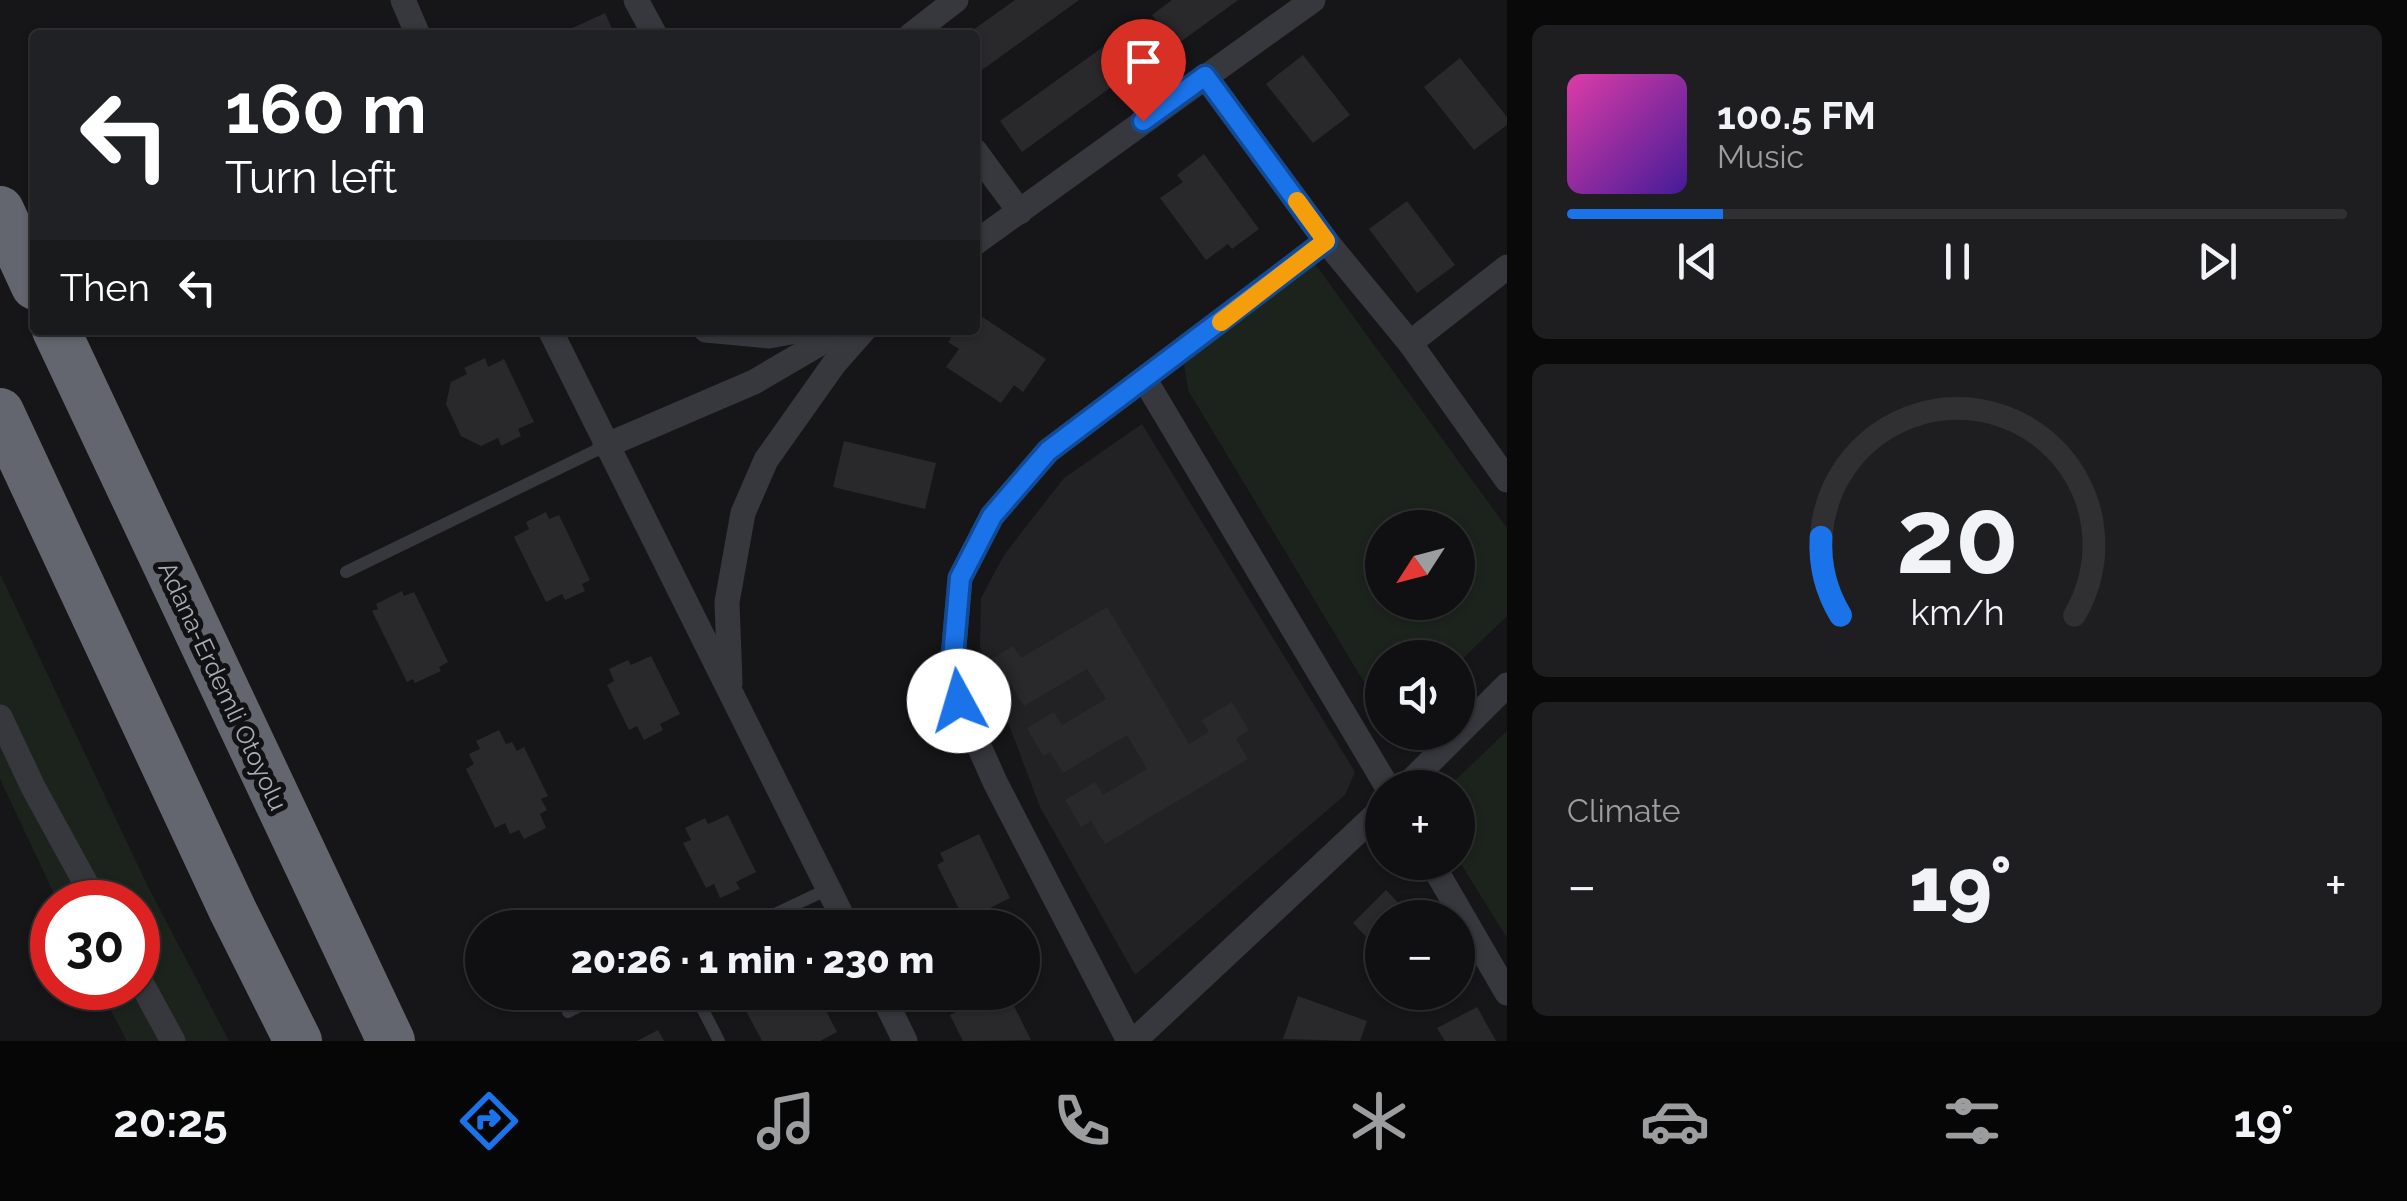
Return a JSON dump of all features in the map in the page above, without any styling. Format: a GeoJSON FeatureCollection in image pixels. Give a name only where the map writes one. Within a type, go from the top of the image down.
{"type":"FeatureCollection","features":[{"type":"Feature","properties":{"kind":"highway"},"geometry":{"type":"LineString","coordinates":[[0,210],[30,275]]}},
{"type":"Feature","properties":{"kind":"highway","name":"Adana-Erdemli Otoyolu"},"geometry":{"type":"LineString","coordinates":[[58,335],[391,1041]]}},
{"type":"Feature","properties":{"kind":"highway"},"geometry":{"type":"LineString","coordinates":[[0,412],[233,912],[298,1041]]}},
{"type":"Feature","properties":{"kind":"highway"},"geometry":{"type":"LineString","coordinates":[[112,451],[149,496],[234,656],[419,1041]]}},
{"type":"Feature","properties":{"kind":"highway"},"geometry":{"type":"LineString","coordinates":[[0,478],[90,678],[264,1041]]}},
{"type":"Feature","properties":{"kind":"street"},"geometry":{"type":"LineString","coordinates":[[403,0],[416,30]]}},
{"type":"Feature","properties":{"kind":"street"},"geometry":{"type":"LineString","coordinates":[[636,0],[652,30]]}},
{"type":"Feature","properties":{"kind":"street"},"geometry":{"type":"LineString","coordinates":[[917,30],[956,0]]}},
{"type":"Feature","properties":{"kind":"street"},"geometry":{"type":"LineString","coordinates":[[980,240],[1313,0]]}},
{"type":"Feature","properties":{"kind":"street"},"geometry":{"type":"LineString","coordinates":[[1205,76],[1326,241],[1410,343],[1507,480]]}},
{"type":"Feature","properties":{"kind":"street"},"geometry":{"type":"LineString","coordinates":[[980,158],[1020,212]]}},
{"type":"Feature","properties":{"kind":"street"},"geometry":{"type":"LineString","coordinates":[[1326,241],[1048,451],[992,516],[960,578],[953,658],[959,701],[994,782],[1132,1041],[1365,825]]}},
{"type":"Feature","properties":{"kind":"street"},"geometry":{"type":"LineString","coordinates":[[1410,343],[1507,267]]}},
{"type":"Feature","properties":{"kind":"street"},"geometry":{"type":"LineString","coordinates":[[552,335],[839,910]]}},
{"type":"Feature","properties":{"kind":"street"},"geometry":{"type":"LineString","coordinates":[[605,446],[754,382],[834,335]]}},
{"type":"Feature","properties":{"kind":"street"},"geometry":{"type":"LineString","coordinates":[[730,693],[727,602],[744,513],[766,460],[834,364],[860,335]]}},
{"type":"Feature","properties":{"kind":"street"},"geometry":{"type":"LineString","coordinates":[[1145,380],[1377,770]]}},
{"type":"Feature","properties":{"kind":"street"},"geometry":{"type":"LineString","coordinates":[[1422,770],[1507,685]]}},
{"type":"Feature","properties":{"kind":"street"},"geometry":{"type":"LineString","coordinates":[[0,717],[84,880]]}},
{"type":"Feature","properties":{"kind":"street"},"geometry":{"type":"LineString","coordinates":[[1441,880],[1507,993]]}},
{"type":"Feature","properties":{"kind":"street"},"geometry":{"type":"LineString","coordinates":[[156,1010],[173,1041]]}},
{"type":"Feature","properties":{"kind":"street"},"geometry":{"type":"LineString","coordinates":[[889,1010],[905,1041]]}},
{"type":"Feature","properties":{"kind":"lane"},"geometry":{"type":"LineString","coordinates":[[346,572],[605,446]]}},
{"type":"Feature","properties":{"kind":"lane"},"geometry":{"type":"LineString","coordinates":[[784,910],[828,889]]}},
{"type":"Feature","properties":{"kind":"lane"},"geometry":{"type":"LineString","coordinates":[[568,1012],[572,1010]]}},
{"type":"Feature","properties":{"kind":"lane"},"geometry":{"type":"LineString","coordinates":[[704,1010],[719,1041]]}},
{"type":"Feature","properties":{"kind":"shaded area"},"geometry":{"type":"Polygon","coordinates":[[[1313,261],[1507,528],[1507,616],[1475,647],[1475,640],[1365,640],[1365,684],[1188,390],[1183,356],[1313,261]]]}},
{"type":"Feature","properties":{"kind":"shaded area"},"geometry":{"type":"Polygon","coordinates":[[[1142,424],[1355,772],[1345,795],[1135,975],[1040,807],[980,648],[981,598],[1004,555],[1064,478],[1142,424]]]}},
{"type":"Feature","properties":{"kind":"shaded area"},"geometry":{"type":"Polygon","coordinates":[[[0,574],[145,880],[48,880],[0,779],[0,574]]]}},
{"type":"Feature","properties":{"kind":"shaded area"},"geometry":{"type":"Polygon","coordinates":[[[1507,731],[1507,938],[1471,880],[1475,880],[1475,770],[1466,770],[1507,731]]]}},
{"type":"Feature","properties":{"kind":"shaded area"},"geometry":{"type":"Polygon","coordinates":[[[160,910],[229,1041],[127,1041],[111,1010],[160,1010],[160,910]]]}},
{"type":"Feature","properties":{"kind":"building"},"geometry":{"type":"Polygon","coordinates":[[[1015,0],[1079,0],[980,71],[980,30],[973,30],[1015,0]]]}},
{"type":"Feature","properties":{"kind":"building"},"geometry":{"type":"Polygon","coordinates":[[[1172,0],[1238,0],[1175,46],[1152,15],[1172,0]]]}},
{"type":"Feature","properties":{"kind":"building"},"geometry":{"type":"Polygon","coordinates":[[[605,13],[613,30],[568,30],[605,13]]]}},
{"type":"Feature","properties":{"kind":"building"},"geometry":{"type":"Polygon","coordinates":[[[1114,39],[1136,69],[1022,152],[1000,121],[1114,39]]]}},
{"type":"Feature","properties":{"kind":"building"},"geometry":{"type":"Polygon","coordinates":[[[1303,55],[1350,115],[1313,143],[1266,84],[1303,55]]]}},
{"type":"Feature","properties":{"kind":"building"},"geometry":{"type":"Polygon","coordinates":[[[1460,58],[1507,117],[1507,125],[1474,150],[1424,87],[1460,58]]]}},
{"type":"Feature","properties":{"kind":"building"},"geometry":{"type":"Polygon","coordinates":[[[1204,154],[1259,229],[1232,249],[1228,244],[1206,260],[1160,198],[1183,182],[1177,175],[1204,154]]]}},
{"type":"Feature","properties":{"kind":"building"},"geometry":{"type":"Polygon","coordinates":[[[1407,201],[1455,265],[1417,293],[1369,229],[1407,201]]]}},
{"type":"Feature","properties":{"kind":"building"},"geometry":{"type":"Polygon","coordinates":[[[980,315],[1046,359],[1023,392],[1014,385],[1001,403],[946,367],[959,349],[948,342],[953,335],[980,335],[980,315]]]}},
{"type":"Feature","properties":{"kind":"building"},"geometry":{"type":"Polygon","coordinates":[[[485,358],[488,367],[504,359],[534,422],[518,429],[521,436],[501,446],[498,438],[481,446],[461,436],[446,404],[451,382],[467,374],[464,368],[485,358]]]}},
{"type":"Feature","properties":{"kind":"building"},"geometry":{"type":"Polygon","coordinates":[[[844,441],[936,463],[925,509],[833,487],[844,441]]]}},
{"type":"Feature","properties":{"kind":"building"},"geometry":{"type":"Polygon","coordinates":[[[546,512],[549,519],[559,515],[590,580],[582,584],[585,591],[565,600],[562,594],[546,602],[514,537],[529,529],[526,522],[546,512]]]}},
{"type":"Feature","properties":{"kind":"building"},"geometry":{"type":"Polygon","coordinates":[[[402,591],[404,596],[414,592],[448,662],[439,667],[441,671],[415,683],[413,679],[407,682],[372,611],[378,609],[376,604],[402,591]]]}},
{"type":"Feature","properties":{"kind":"building"},"geometry":{"type":"Polygon","coordinates":[[[1107,607],[1189,744],[1209,732],[1202,720],[1232,702],[1249,730],[1236,739],[1248,759],[1105,844],[1091,821],[1081,827],[1065,800],[1095,782],[1103,795],[1147,769],[1127,735],[1063,773],[1050,752],[1043,756],[1027,728],[1054,712],[1062,725],[1106,699],[1087,669],[1024,706],[1010,683],[1003,687],[988,661],[1013,646],[1021,658],[1107,607]]]}},
{"type":"Feature","properties":{"kind":"building"},"geometry":{"type":"Polygon","coordinates":[[[651,656],[680,714],[660,724],[663,730],[644,740],[637,726],[629,730],[607,685],[614,681],[609,669],[651,656]]]}},
{"type":"Feature","properties":{"kind":"building"},"geometry":{"type":"Polygon","coordinates":[[[499,730],[506,744],[512,742],[517,751],[524,747],[548,796],[541,799],[547,810],[540,814],[546,828],[524,839],[519,830],[510,834],[505,823],[495,828],[466,769],[474,764],[469,754],[480,749],[476,741],[499,730]]]}},
{"type":"Feature","properties":{"kind":"building"},"geometry":{"type":"Polygon","coordinates":[[[728,815],[756,872],[736,882],[740,889],[720,898],[714,884],[706,888],[683,843],[691,840],[685,828],[705,818],[708,824],[728,815]]]}},
{"type":"Feature","properties":{"kind":"building"},"geometry":{"type":"Polygon","coordinates":[[[979,834],[1010,898],[986,910],[960,910],[937,865],[944,861],[940,853],[979,834]]]}},
{"type":"Feature","properties":{"kind":"building"},"geometry":{"type":"Polygon","coordinates":[[[1386,890],[1396,900],[1376,900],[1386,890]]]}},
{"type":"Feature","properties":{"kind":"building"},"geometry":{"type":"Polygon","coordinates":[[[1365,911],[1365,935],[1353,923],[1365,911]]]}},
{"type":"Feature","properties":{"kind":"building"},"geometry":{"type":"Polygon","coordinates":[[[1298,996],[1367,1021],[1360,1041],[1283,1039],[1298,996]]]}},
{"type":"Feature","properties":{"kind":"building"},"geometry":{"type":"Polygon","coordinates":[[[1475,1008],[1496,1041],[1445,1041],[1437,1028],[1475,1008]]]}},
{"type":"Feature","properties":{"kind":"building"},"geometry":{"type":"Polygon","coordinates":[[[746,1010],[825,1010],[837,1032],[820,1041],[762,1041],[746,1010]]]}},
{"type":"Feature","properties":{"kind":"building"},"geometry":{"type":"Polygon","coordinates":[[[960,1010],[1016,1010],[1031,1040],[963,1041],[950,1015],[960,1010]]]}},
{"type":"Feature","properties":{"kind":"building"},"geometry":{"type":"Polygon","coordinates":[[[658,1030],[664,1041],[637,1041],[658,1030]]]}},
{"type":"Feature","properties":{"kind":"slow traffic"},"geometry":{"type":"LineString","coordinates":[[1221,322],[1326,241],[1297,201]]}},
{"type":"Feature","properties":{"kind":"route"},"geometry":{"type":"LineString","coordinates":[[959,701],[953,658],[960,578],[992,516],[1048,451],[1326,241],[1205,76],[1143,121]]}}]}
